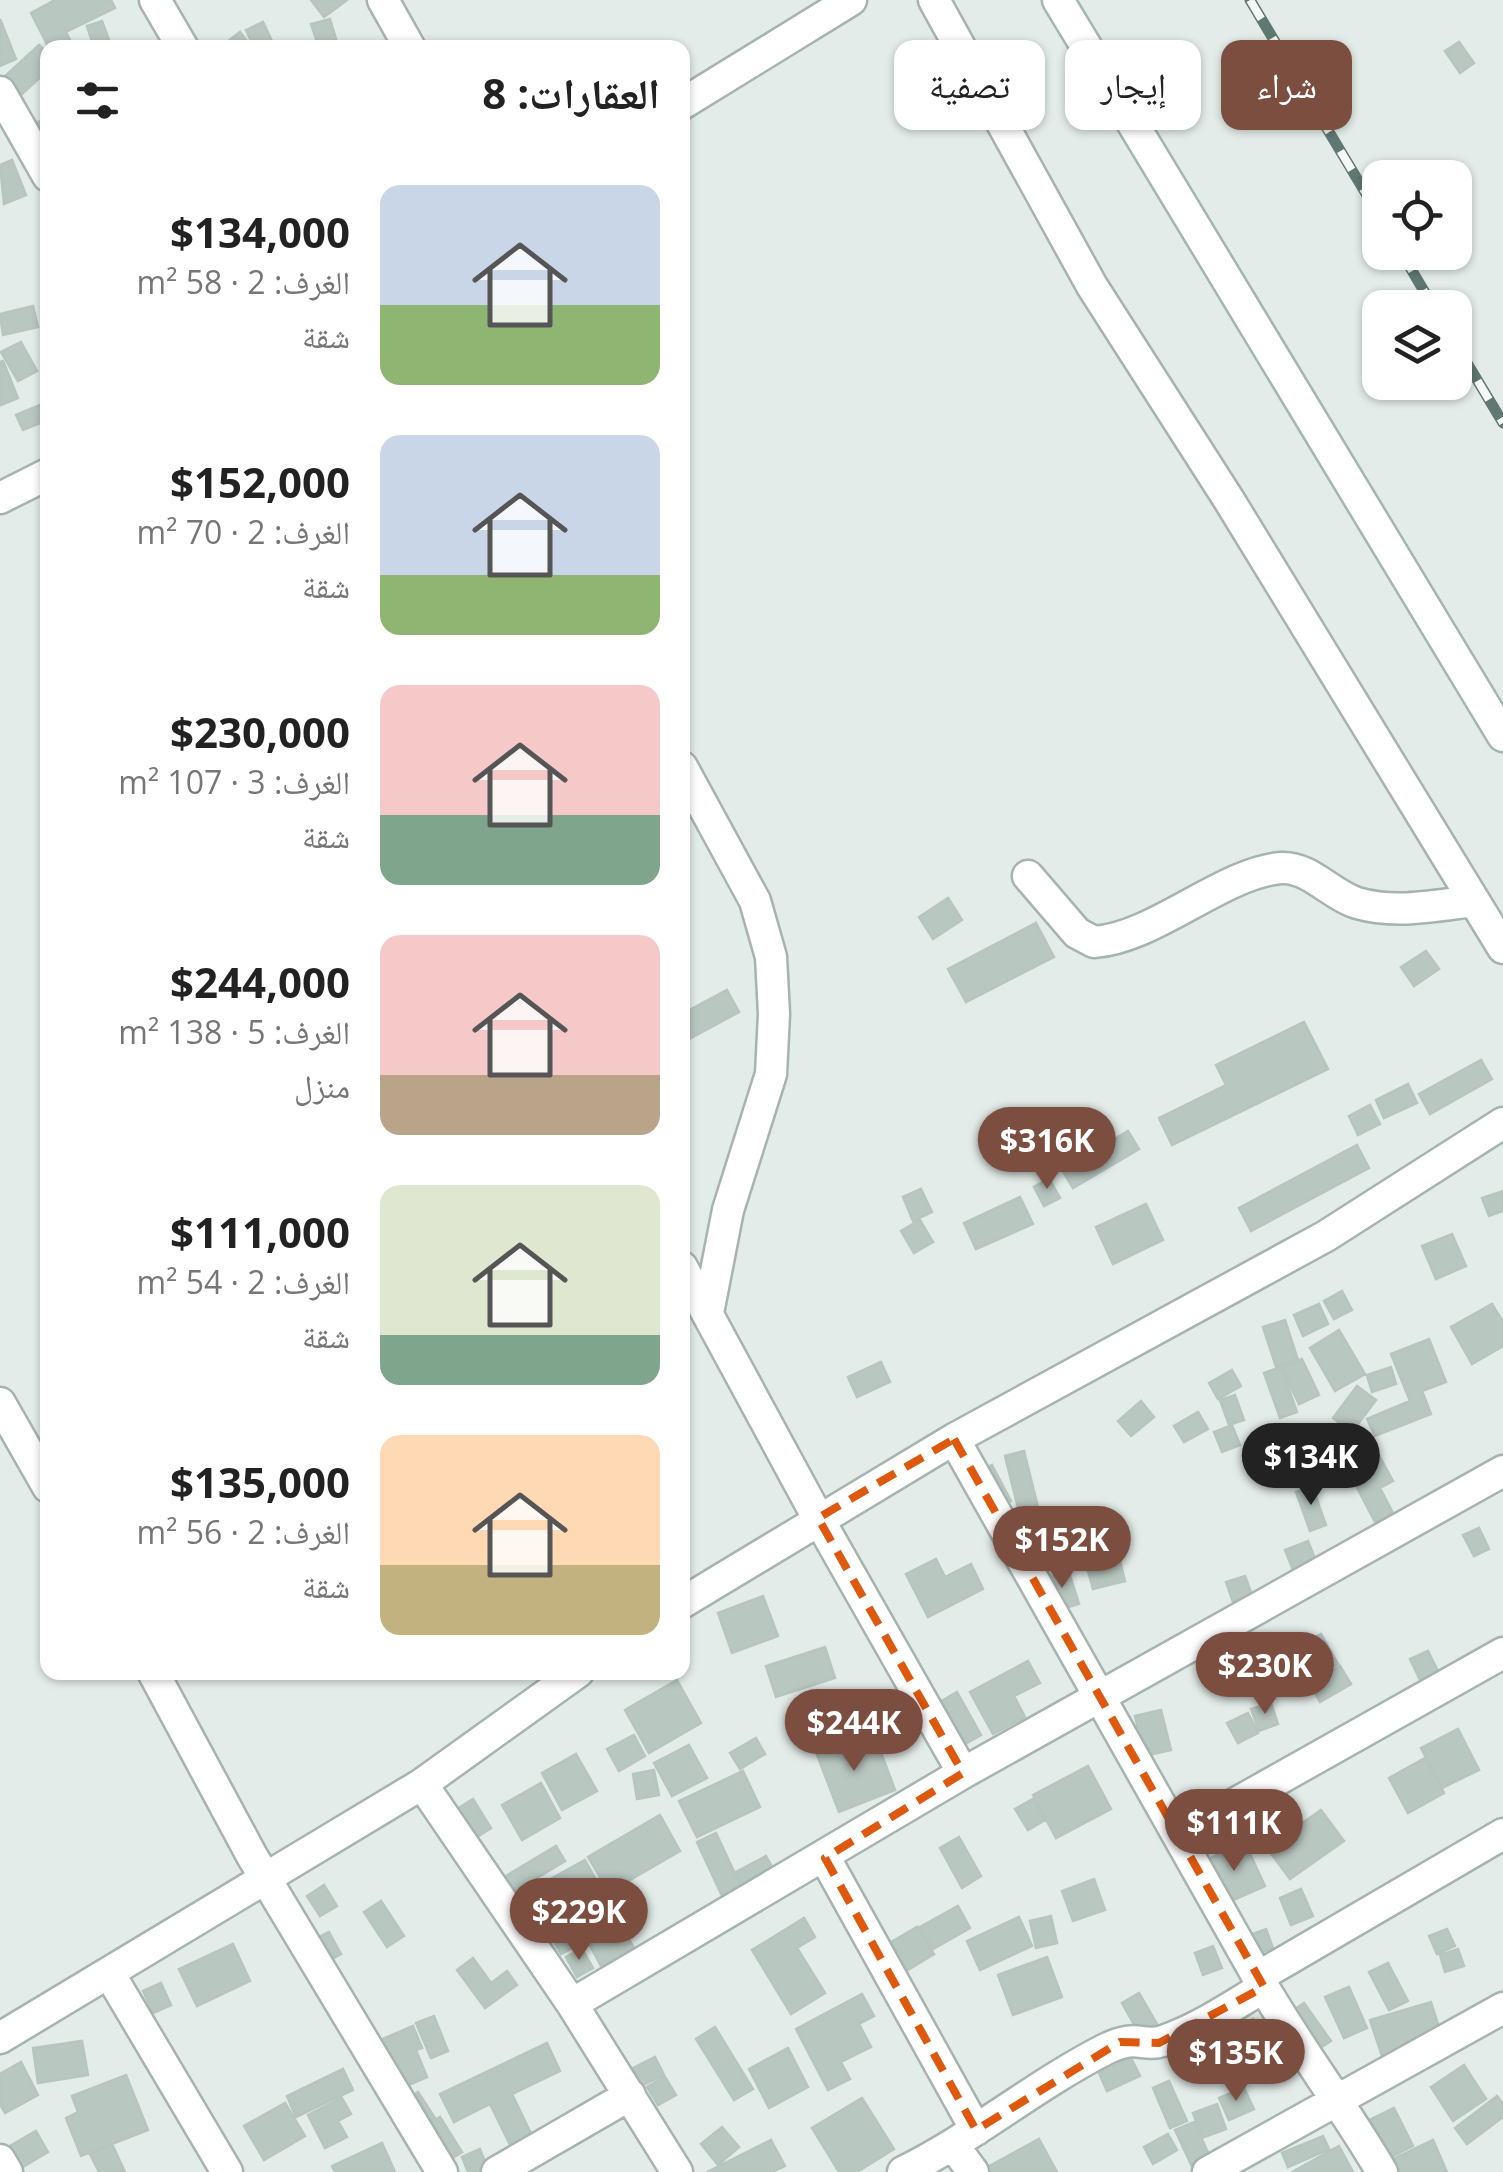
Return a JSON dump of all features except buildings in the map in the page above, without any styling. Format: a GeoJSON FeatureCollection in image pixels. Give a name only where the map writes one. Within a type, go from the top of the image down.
{"type":"FeatureCollection","features":[{"type":"Feature","properties":{"kind":"street"},"geometry":{"type":"LineString","coordinates":[[156,0],[178,40]]}},
{"type":"Feature","properties":{"kind":"street"},"geometry":{"type":"LineString","coordinates":[[383,0],[406,40]]}},
{"type":"Feature","properties":{"kind":"street"},"geometry":{"type":"LineString","coordinates":[[690,99],[851,0]]}},
{"type":"Feature","properties":{"kind":"street"},"geometry":{"type":"LineString","coordinates":[[934,0],[1092,286],[1229,500],[1503,948]]}},
{"type":"Feature","properties":{"kind":"street"},"geometry":{"type":"LineString","coordinates":[[1058,0],[1503,736]]}},
{"type":"Feature","properties":{"kind":"street"},"geometry":{"type":"LineString","coordinates":[[0,92],[10,134],[40,167]]}},
{"type":"Feature","properties":{"kind":"street"},"geometry":{"type":"LineString","coordinates":[[0,498],[40,478]]}},
{"type":"Feature","properties":{"kind":"street"},"geometry":{"type":"LineString","coordinates":[[690,782],[754,902],[771,957],[774,1014],[771,1074],[728,1210],[708,1313]]}},
{"type":"Feature","properties":{"kind":"street"},"geometry":{"type":"LineString","coordinates":[[1028,876],[1077,934],[1094,942],[1150,923],[1275,868],[1298,870],[1343,898],[1377,907],[1409,909],[1472,902]]}},
{"type":"Feature","properties":{"kind":"street"},"geometry":{"type":"LineString","coordinates":[[690,1599],[954,1439],[1326,1236],[1503,1123]]}},
{"type":"Feature","properties":{"kind":"street"},"geometry":{"type":"LineString","coordinates":[[690,1281],[818,1518],[964,1772]]}},
{"type":"Feature","properties":{"kind":"street"},"geometry":{"type":"LineString","coordinates":[[0,1403],[40,1473]]}},
{"type":"Feature","properties":{"kind":"street"},"geometry":{"type":"LineString","coordinates":[[954,1439],[1312,2070],[1338,2097],[1382,2172]]}},
{"type":"Feature","properties":{"kind":"street"},"geometry":{"type":"LineString","coordinates":[[572,2004],[825,1858],[964,1772],[1503,1471]]}},
{"type":"Feature","properties":{"kind":"street"},"geometry":{"type":"LineString","coordinates":[[1181,1834],[1503,1653]]}},
{"type":"Feature","properties":{"kind":"street"},"geometry":{"type":"LineString","coordinates":[[157,1680],[267,1880],[442,2172]]}},
{"type":"Feature","properties":{"kind":"street"},"geometry":{"type":"LineString","coordinates":[[0,2038],[422,1784],[567,1680]]}},
{"type":"Feature","properties":{"kind":"street"},"geometry":{"type":"LineString","coordinates":[[422,1784],[572,2004],[677,2172]]}},
{"type":"Feature","properties":{"kind":"street"},"geometry":{"type":"LineString","coordinates":[[903,2172],[964,2138],[1063,2071],[1120,2042],[1138,2038],[1158,2042],[1189,2030],[1503,1834]]}},
{"type":"Feature","properties":{"kind":"street"},"geometry":{"type":"LineString","coordinates":[[825,1858],[964,2138],[973,2172]]}},
{"type":"Feature","properties":{"kind":"street"},"geometry":{"type":"LineString","coordinates":[[108,1973],[227,2172]]}},
{"type":"Feature","properties":{"kind":"street"},"geometry":{"type":"LineString","coordinates":[[1208,2172],[1503,2008]]}},
{"type":"Feature","properties":{"kind":"street"},"geometry":{"type":"LineString","coordinates":[[497,2172],[630,2095]]}},
{"type":"Feature","properties":{"kind":"street"},"geometry":{"type":"LineString","coordinates":[[0,2160],[7,2172]]}},
{"type":"Feature","properties":{"kind":"highlighted area"},"geometry":{"type":"Polygon","coordinates":[[[954,1439],[1264,1987],[1159,2043],[1120,2042],[976,2130],[825,1858],[963,1773],[818,1518],[954,1439]]]}},
{"type":"Feature","properties":{"kind":"railway"},"geometry":{"type":"LineString","coordinates":[[1250,0],[1362,187]]}},
{"type":"Feature","properties":{"kind":"railway"},"geometry":{"type":"LineString","coordinates":[[1412,270],[1423,290]]}},
{"type":"Feature","properties":{"kind":"railway"},"geometry":{"type":"LineString","coordinates":[[1472,371],[1503,423]]}}]}
